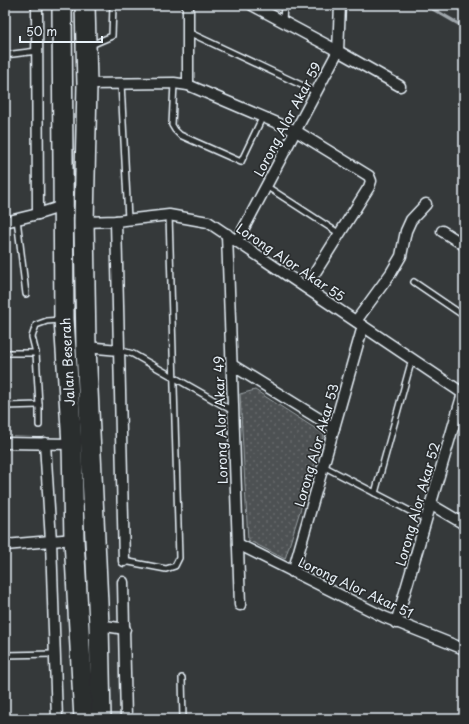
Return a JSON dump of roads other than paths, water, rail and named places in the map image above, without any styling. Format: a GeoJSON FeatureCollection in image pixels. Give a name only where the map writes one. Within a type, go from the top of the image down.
{"type":"FeatureCollection","features":[{"type":"Feature","properties":{"kind":"highway","name":"Jalan Beserah"},"geometry":{"type":"LineString","coordinates":[[62,5],[64,319],[72,444],[74,539],[84,719]]}},
{"type":"Feature","properties":{"kind":"highway","name":"Jalan Beserah"},"geometry":{"type":"LineString","coordinates":[[84,5],[87,84],[84,222],[86,347],[99,624],[101,719]]}},
{"type":"Feature","properties":{"kind":"street"},"geometry":{"type":"LineString","coordinates":[[36,5],[38,214]]}},
{"type":"Feature","properties":{"kind":"street"},"geometry":{"type":"LineString","coordinates":[[188,5],[188,84]]}},
{"type":"Feature","properties":{"kind":"street"},"geometry":{"type":"LineString","coordinates":[[252,5],[400,86]]}},
{"type":"Feature","properties":{"kind":"street","name":"Lorong Alor Akar 59"},"geometry":{"type":"LineString","coordinates":[[237,240],[338,51],[340,5]]}},
{"type":"Feature","properties":{"kind":"street"},"geometry":{"type":"LineString","coordinates":[[87,84],[188,84],[296,131],[369,176],[371,182],[369,187],[306,287]]}},
{"type":"Feature","properties":{"kind":"street"},"geometry":{"type":"LineString","coordinates":[[360,323],[401,256],[406,231],[411,220],[426,204]]}},
{"type":"Feature","properties":{"kind":"street"},"geometry":{"type":"LineString","coordinates":[[5,222],[63,206]]}},
{"type":"Feature","properties":{"kind":"street","name":"Lorong Alor Akar 55"},"geometry":{"type":"LineString","coordinates":[[84,222],[116,221],[170,215],[208,222],[237,240],[463,393]]}},
{"type":"Feature","properties":{"kind":"street"},"geometry":{"type":"LineString","coordinates":[[116,221],[124,561]]}},
{"type":"Feature","properties":{"kind":"street"},"geometry":{"type":"LineString","coordinates":[[442,231],[464,245]]}},
{"type":"Feature","properties":{"kind":"street","name":"Lorong Alor Akar 49"},"geometry":{"type":"LineString","coordinates":[[227,234],[240,605]]}},
{"type":"Feature","properties":{"kind":"street","name":"Lorong Alor Akar 53"},"geometry":{"type":"LineString","coordinates":[[293,572],[334,428],[360,323]]}},
{"type":"Feature","properties":{"kind":"street"},"geometry":{"type":"LineString","coordinates":[[86,347],[119,350]]}},
{"type":"Feature","properties":{"kind":"street"},"geometry":{"type":"LineString","coordinates":[[232,365],[334,428]]}},
{"type":"Feature","properties":{"kind":"street","name":"Lorong Alor Akar 52"},"geometry":{"type":"LineString","coordinates":[[396,623],[425,519],[463,393]]}},
{"type":"Feature","properties":{"kind":"street"},"geometry":{"type":"LineString","coordinates":[[5,443],[72,444]]}},
{"type":"Feature","properties":{"kind":"street"},"geometry":{"type":"LineString","coordinates":[[45,443],[51,541],[57,719]]}},
{"type":"Feature","properties":{"kind":"street"},"geometry":{"type":"LineString","coordinates":[[430,504],[464,524]]}},
{"type":"Feature","properties":{"kind":"street"},"geometry":{"type":"LineString","coordinates":[[5,545],[74,539]]}},
{"type":"Feature","properties":{"kind":"street","name":"Lorong Alor Akar 51"},"geometry":{"type":"LineString","coordinates":[[238,544],[396,623],[464,649]]}},
{"type":"Feature","properties":{"kind":"street"},"geometry":{"type":"LineString","coordinates":[[123,582],[126,719]]}},
{"type":"Feature","properties":{"kind":"street"},"geometry":{"type":"LineString","coordinates":[[99,624],[124,629]]}},
{"type":"Feature","properties":{"kind":"lane"},"geometry":{"type":"LineString","coordinates":[[86,47],[112,36],[113,5]]}},
{"type":"Feature","properties":{"kind":"lane"},"geometry":{"type":"LineString","coordinates":[[283,21],[284,5]]}},
{"type":"Feature","properties":{"kind":"lane"},"geometry":{"type":"LineString","coordinates":[[188,32],[316,92]]}},
{"type":"Feature","properties":{"kind":"lane"},"geometry":{"type":"LineString","coordinates":[[5,55],[37,51]]}},
{"type":"Feature","properties":{"kind":"lane"},"geometry":{"type":"LineString","coordinates":[[121,83],[128,219]]}},
{"type":"Feature","properties":{"kind":"lane"},"geometry":{"type":"LineString","coordinates":[[174,83],[172,125],[175,130],[180,135],[241,162],[263,116]]}},
{"type":"Feature","properties":{"kind":"lane"},"geometry":{"type":"LineString","coordinates":[[266,186],[340,234]]}},
{"type":"Feature","properties":{"kind":"lane"},"geometry":{"type":"LineString","coordinates":[[124,561],[166,569],[175,566],[179,558],[173,378],[170,215]]}},
{"type":"Feature","properties":{"kind":"lane"},"geometry":{"type":"LineString","coordinates":[[17,219],[26,294]]}},
{"type":"Feature","properties":{"kind":"lane"},"geometry":{"type":"LineString","coordinates":[[414,282],[464,316]]}},
{"type":"Feature","properties":{"kind":"lane"},"geometry":{"type":"LineString","coordinates":[[39,425],[36,353],[32,337],[36,325],[64,319]]}},
{"type":"Feature","properties":{"kind":"lane"},"geometry":{"type":"LineString","coordinates":[[119,350],[133,354],[233,411]]}},
{"type":"Feature","properties":{"kind":"lane"},"geometry":{"type":"LineString","coordinates":[[5,352],[36,353]]}},
{"type":"Feature","properties":{"kind":"lane"},"geometry":{"type":"LineString","coordinates":[[375,493],[412,359]]}},
{"type":"Feature","properties":{"kind":"lane"},"geometry":{"type":"LineString","coordinates":[[5,406],[39,405]]}},
{"type":"Feature","properties":{"kind":"lane"},"geometry":{"type":"LineString","coordinates":[[323,466],[425,519]]}},
{"type":"Feature","properties":{"kind":"lane"},"geometry":{"type":"LineString","coordinates":[[5,655],[54,654]]}},
{"type":"Feature","properties":{"kind":"lane"},"geometry":{"type":"LineString","coordinates":[[182,678],[183,719]]}},
{"type":"Feature","properties":{"kind":"waterway"},"geometry":{"type":"LineString","coordinates":[[426,5],[464,27]]}}]}
